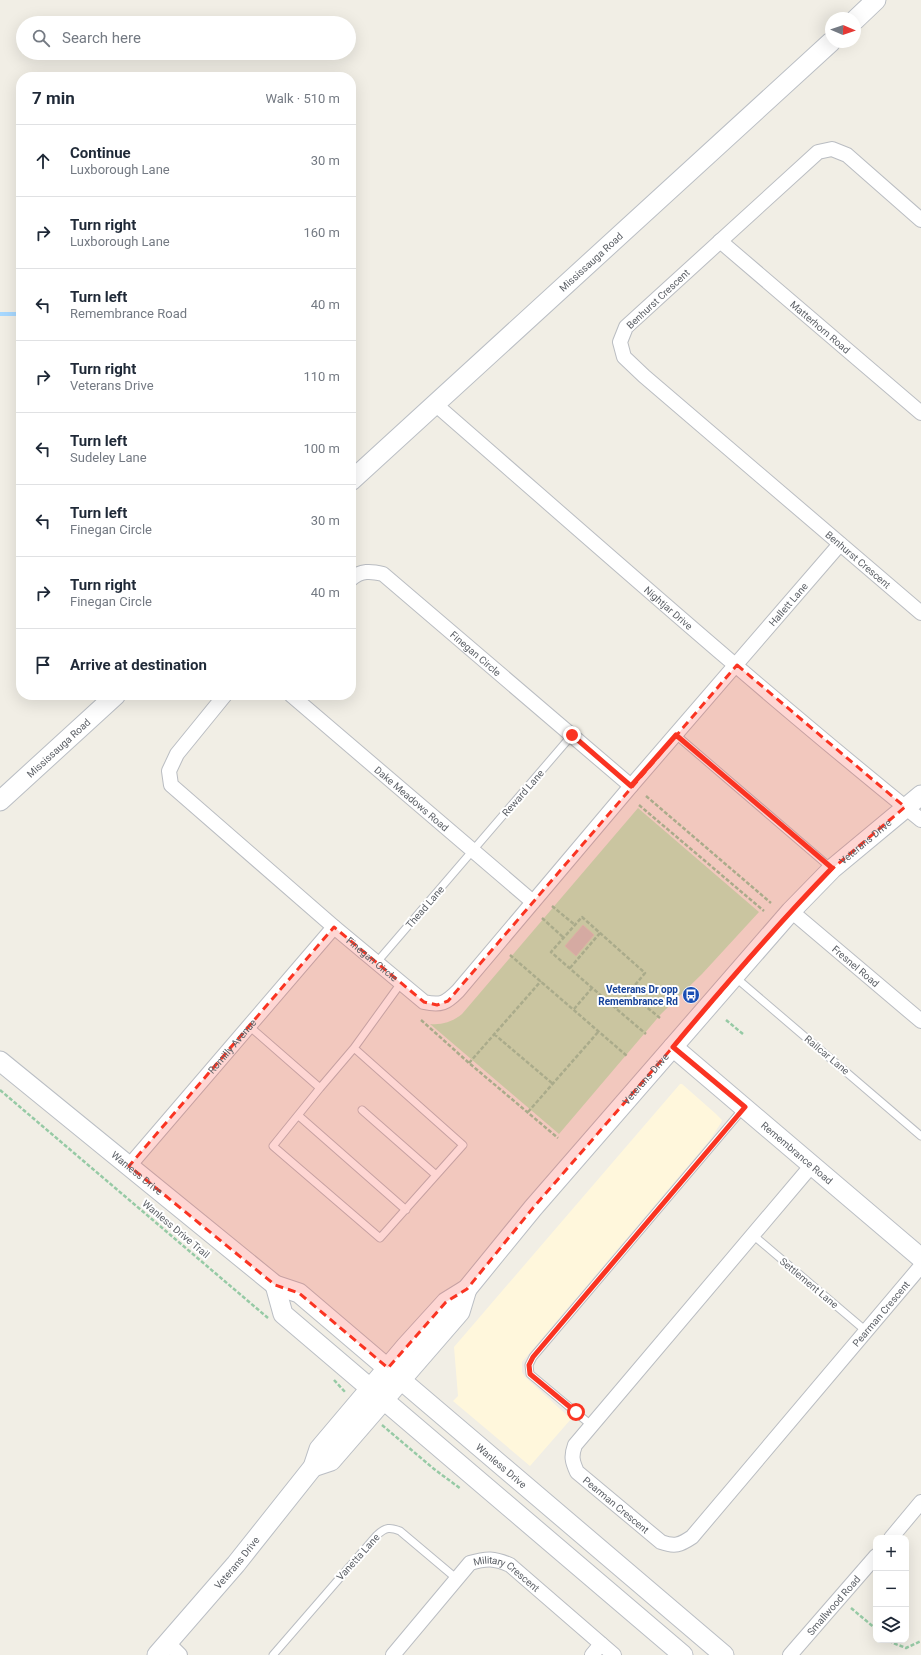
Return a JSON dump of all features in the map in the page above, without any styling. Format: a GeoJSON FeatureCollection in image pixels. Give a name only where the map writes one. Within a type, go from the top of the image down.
{"type":"FeatureCollection","features":[{"type":"Feature","properties":{"kind":"main road"},"geometry":{"type":"LineString","coordinates":[[861,14],[876,0]]}},
{"type":"Feature","properties":{"kind":"main road","name":"Mississauga Road"},"geometry":{"type":"LineString","coordinates":[[356,476],[825,47]]}},
{"type":"Feature","properties":{"kind":"main road","name":"Mississauga Road"},"geometry":{"type":"LineString","coordinates":[[0,801],[111,700]]}},
{"type":"Feature","properties":{"kind":"main road","name":"Veterans Drive"},"geometry":{"type":"LineString","coordinates":[[168,1651],[313,1467],[319,1449],[377,1394],[394,1374],[460,1312],[467,1290],[533,1208],[673,1047],[733,975],[832,868],[921,795]]}},
{"type":"Feature","properties":{"kind":"main road","name":"Remembrance Road"},"geometry":{"type":"LineString","coordinates":[[673,1047],[921,1258]]}},
{"type":"Feature","properties":{"kind":"main road","name":"Wanless Drive"},"geometry":{"type":"LineString","coordinates":[[0,1061],[275,1285],[299,1293],[724,1655]]}},
{"type":"Feature","properties":{"kind":"main road"},"geometry":{"type":"LineString","coordinates":[[275,1285],[283,1314],[683,1655]]}},
{"type":"Feature","properties":{"kind":"street","name":"Benhurst Crescent"},"geometry":{"type":"LineString","coordinates":[[921,220],[847,155],[832,149],[818,152],[626,327],[620,342],[624,357],[644,376],[921,613]]}},
{"type":"Feature","properties":{"kind":"street","name":"Matterhorn Road"},"geometry":{"type":"LineString","coordinates":[[720,241],[921,413]]}},
{"type":"Feature","properties":{"kind":"street","name":"Nightjar Drive"},"geometry":{"type":"LineString","coordinates":[[435,404],[736,665],[921,820]]}},
{"type":"Feature","properties":{"kind":"street","name":"Hallett Lane"},"geometry":{"type":"LineString","coordinates":[[736,665],[840,544]]}},
{"type":"Feature","properties":{"kind":"street","name":"Finegan Circle"},"geometry":{"type":"LineString","coordinates":[[356,574],[369,571],[383,574],[631,786]]}},
{"type":"Feature","properties":{"kind":"street","name":"Finegan Circle"},"geometry":{"type":"LineString","coordinates":[[222,700],[177,754],[169,771],[170,785],[334,927],[424,1002],[437,1005],[448,1001],[458,991],[631,786],[736,665]]}},
{"type":"Feature","properties":{"kind":"street","name":"Dake Meadows Road"},"geometry":{"type":"LineString","coordinates":[[297,700],[534,902]]}},
{"type":"Feature","properties":{"kind":"street","name":"Fresnel Road"},"geometry":{"type":"LineString","coordinates":[[791,911],[921,1021]]}},
{"type":"Feature","properties":{"kind":"street","name":"Romilly Avenue"},"geometry":{"type":"LineString","coordinates":[[129,1166],[334,927]]}},
{"type":"Feature","properties":{"kind":"street","name":"Pearman Crescent"},"geometry":{"type":"LineString","coordinates":[[812,1165],[575,1445],[572,1454],[577,1472],[661,1542],[669,1545],[681,1544],[692,1537],[921,1266]]}},
{"type":"Feature","properties":{"kind":"street"},"geometry":{"type":"LineString","coordinates":[[894,1535],[921,1502]]}},
{"type":"Feature","properties":{"kind":"street","name":"Military Crescent"},"geometry":{"type":"LineString","coordinates":[[393,1655],[470,1563],[484,1559],[498,1560],[510,1565],[614,1655]]}},
{"type":"Feature","properties":{"kind":"street","name":"Smallwood Road"},"geometry":{"type":"LineString","coordinates":[[790,1655],[873,1559]]}},
{"type":"Feature","properties":{"kind":"street"},"geometry":{"type":"LineString","coordinates":[[592,1655],[601,1644]]}},
{"type":"Feature","properties":{"kind":"lane","name":"Reward Lane"},"geometry":{"type":"LineString","coordinates":[[474,851],[572,735]]}},
{"type":"Feature","properties":{"kind":"lane"},"geometry":{"type":"LineString","coordinates":[[676,735],[832,868]]}},
{"type":"Feature","properties":{"kind":"lane","name":"Thead Lane"},"geometry":{"type":"LineString","coordinates":[[377,962],[474,851]]}},
{"type":"Feature","properties":{"kind":"lane","name":"Railcar Lane"},"geometry":{"type":"LineString","coordinates":[[733,975],[921,1136]]}},
{"type":"Feature","properties":{"kind":"lane"},"geometry":{"type":"LineString","coordinates":[[354,1048],[463,1145],[380,1238],[273,1146],[354,1048],[401,983]]}},
{"type":"Feature","properties":{"kind":"lane"},"geometry":{"type":"LineString","coordinates":[[249,1026],[320,1088]]}},
{"type":"Feature","properties":{"kind":"lane"},"geometry":{"type":"LineString","coordinates":[[591,1425],[530,1374],[529,1365],[745,1107]]}},
{"type":"Feature","properties":{"kind":"lane"},"geometry":{"type":"LineString","coordinates":[[362,1110],[436,1175]]}},
{"type":"Feature","properties":{"kind":"lane"},"geometry":{"type":"LineString","coordinates":[[299,1116],[406,1210]]}},
{"type":"Feature","properties":{"kind":"lane","name":"Settlement Lane"},"geometry":{"type":"LineString","coordinates":[[753,1235],[866,1331]]}},
{"type":"Feature","properties":{"kind":"lane","name":"Vanetta Lane"},"geometry":{"type":"LineString","coordinates":[[273,1655],[377,1535],[385,1528],[392,1528],[400,1531],[457,1578]]}},
{"type":"Feature","properties":{"kind":"path"},"geometry":{"type":"LineString","coordinates":[[646,796],[771,903]]}},
{"type":"Feature","properties":{"kind":"path"},"geometry":{"type":"LineString","coordinates":[[639,805],[764,911]]}},
{"type":"Feature","properties":{"kind":"path"},"geometry":{"type":"LineString","coordinates":[[552,906],[575,925]]}},
{"type":"Feature","properties":{"kind":"path"},"geometry":{"type":"LineString","coordinates":[[616,1008],[645,973],[582,917],[552,952],[592,988],[646,1034]]}},
{"type":"Feature","properties":{"kind":"path"},"geometry":{"type":"LineString","coordinates":[[542,918],[564,938]]}},
{"type":"Feature","properties":{"kind":"path"},"geometry":{"type":"LineString","coordinates":[[570,968],[600,934]]}},
{"type":"Feature","properties":{"kind":"path"},"geometry":{"type":"LineString","coordinates":[[510,955],[628,1056]]}},
{"type":"Feature","properties":{"kind":"path"},"geometry":{"type":"LineString","coordinates":[[469,1063],[541,981]]}},
{"type":"Feature","properties":{"kind":"path"},"geometry":{"type":"LineString","coordinates":[[574,1009],[592,988]]}},
{"type":"Feature","properties":{"kind":"path"},"geometry":{"type":"LineString","coordinates":[[629,993],[660,1018]]}},
{"type":"Feature","properties":{"kind":"path"},"geometry":{"type":"LineString","coordinates":[[421,1020],[469,1063],[558,1138]]}},
{"type":"Feature","properties":{"kind":"path"},"geometry":{"type":"LineString","coordinates":[[726,1020],[743,1034]]}},
{"type":"Feature","properties":{"kind":"path"},"geometry":{"type":"LineString","coordinates":[[528,1112],[599,1031]]}},
{"type":"Feature","properties":{"kind":"path"},"geometry":{"type":"LineString","coordinates":[[494,1034],[552,1084]]}},
{"type":"Feature","properties":{"kind":"path","name":"Wanless Drive Trail"},"geometry":{"type":"LineString","coordinates":[[0,1090],[272,1322]]}},
{"type":"Feature","properties":{"kind":"path"},"geometry":{"type":"LineString","coordinates":[[333,1379],[337,1384]]}},
{"type":"Feature","properties":{"kind":"path"},"geometry":{"type":"LineString","coordinates":[[851,1608],[873,1626]]}},
{"type":"Feature","properties":{"kind":"path"},"geometry":{"type":"LineString","coordinates":[[893,1643],[906,1648],[921,1641]]}},
{"type":"Feature","properties":{"kind":"highlighted area"},"geometry":{"type":"Polygon","coordinates":[[[737,665],[905,807],[832,869],[791,911],[533,1208],[467,1289],[446,1302],[388,1368],[299,1293],[275,1285],[129,1166],[334,927],[424,1002],[437,1005],[448,1001],[737,665]]]}},
{"type":"Feature","properties":{"kind":"shaded area"},"geometry":{"type":"Polygon","coordinates":[[[680,1084],[682,1084],[716,1114],[722,1120],[721,1123],[709,1141],[522,1362],[522,1372],[525,1377],[571,1419],[530,1466],[453,1401],[458,1396],[454,1347],[680,1084]]]}},
{"type":"Feature","properties":{"kind":"green space"},"geometry":{"type":"Polygon","coordinates":[[[638,808],[759,912],[702,974],[661,1014],[559,1134],[430,1024],[447,1022],[462,1014],[638,808]]]}},
{"type":"Feature","properties":{"kind":"building"},"geometry":{"type":"Polygon","coordinates":[[[583,925],[594,935],[576,956],[565,946],[583,925]]]}},
{"type":"Feature","properties":{"kind":"waterway"},"geometry":{"type":"LineString","coordinates":[[0,314],[16,314]]}},
{"type":"Feature","properties":{"kind":"place","name":"Veterans Dr opp Remembrance Rd"},"geometry":{"type":"Point","coordinates":[691,995]}},
{"type":"Feature","properties":{"kind":"route"},"geometry":{"type":"LineString","coordinates":[[572,735],[631,786],[676,735],[832,868],[733,975],[673,1047],[745,1107],[533,1357],[529,1365],[530,1374],[576,1412]]}}]}
